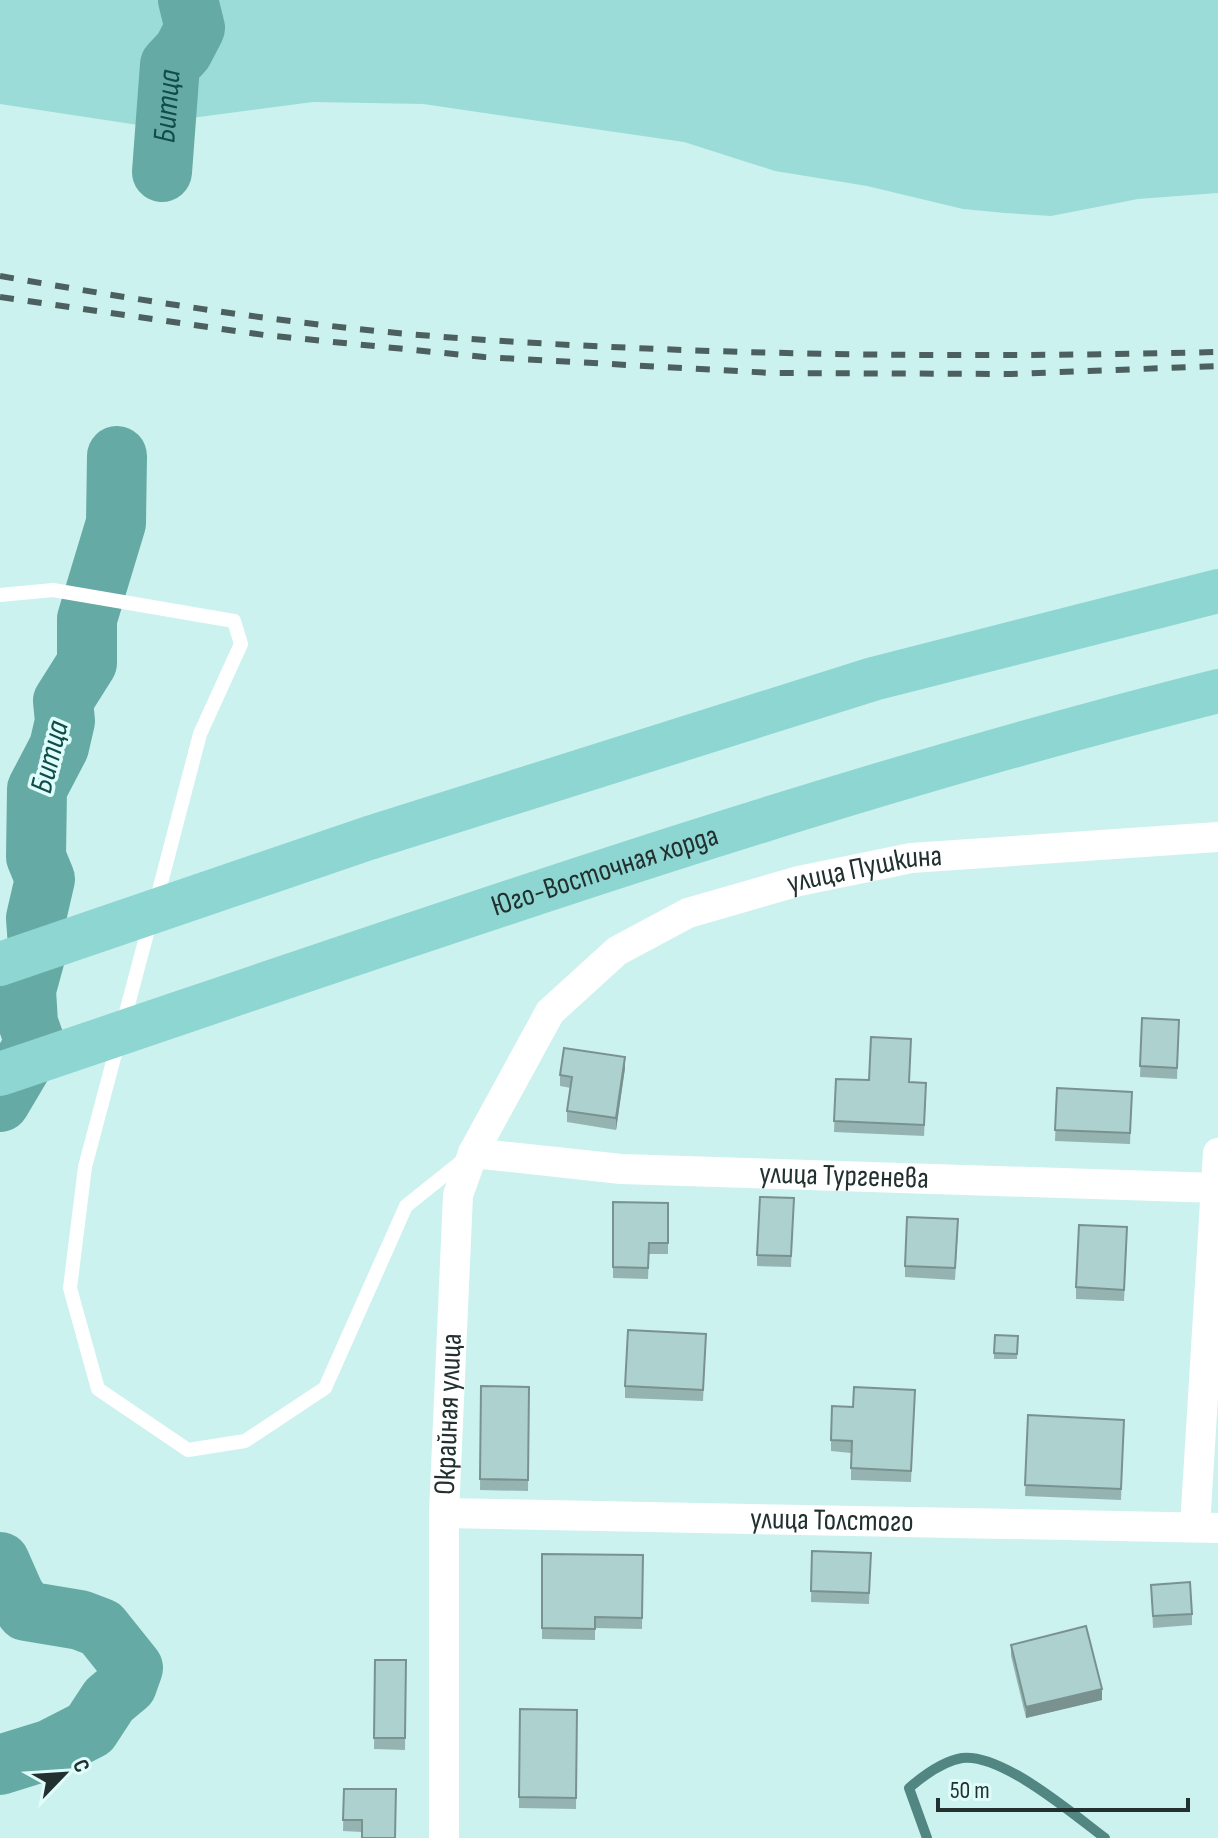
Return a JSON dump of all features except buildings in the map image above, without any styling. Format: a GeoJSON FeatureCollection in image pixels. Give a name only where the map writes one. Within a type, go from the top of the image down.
{"type":"FeatureCollection","features":[{"type":"Feature","properties":{"kind":"main road"},"geometry":{"type":"LineString","coordinates":[[0,964],[369,838],[873,679],[1218,591]]}},
{"type":"Feature","properties":{"kind":"main road","name":"Юго-Восточная хорда"},"geometry":{"type":"LineString","coordinates":[[0,1074],[653,854],[1111,718],[1218,691]]}},
{"type":"Feature","properties":{"kind":"street","name":"улица Пушкина"},"geometry":{"type":"LineString","coordinates":[[550,1012],[617,951],[688,913],[799,881],[911,858],[1218,837]]}},
{"type":"Feature","properties":{"kind":"street","name":"Окрайная улица"},"geometry":{"type":"LineString","coordinates":[[444,1838],[444,1513],[458,1195],[473,1153],[550,1012]]}},
{"type":"Feature","properties":{"kind":"street","name":"улица Тургенева"},"geometry":{"type":"LineString","coordinates":[[473,1153],[621,1169],[1217,1188]]}},
{"type":"Feature","properties":{"kind":"street"},"geometry":{"type":"LineString","coordinates":[[1207,1528],[1218,1153]]}},
{"type":"Feature","properties":{"kind":"street","name":"улица Толстого"},"geometry":{"type":"LineString","coordinates":[[444,1513],[1207,1528]]}},
{"type":"Feature","properties":{"kind":"lane"},"geometry":{"type":"LineString","coordinates":[[0,595],[53,590],[234,621],[241,644],[200,734],[85,1167],[70,1288],[98,1389],[188,1450],[245,1441],[325,1388],[406,1206],[473,1153]]}},
{"type":"Feature","properties":{"kind":"shaded area"},"geometry":{"type":"Polygon","coordinates":[[[0,0],[1218,0],[1218,193],[1138,199],[1051,216],[1005,213],[963,209],[867,186],[775,171],[684,142],[423,104],[313,102],[138,125],[0,104],[0,0]]]}},
{"type":"Feature","properties":{"kind":"waterway","name":"Битца"},"geometry":{"type":"LineString","coordinates":[[162,172],[170,65],[183,51],[195,28],[188,0]]}},
{"type":"Feature","properties":{"kind":"waterway","name":"Битца"},"geometry":{"type":"LineString","coordinates":[[0,1102],[35,1043],[28,1023],[26,990],[38,946],[36,918],[45,879],[36,857],[37,789],[59,747],[65,721],[63,701],[87,663],[87,619],[116,523],[117,456]]}},
{"type":"Feature","properties":{"kind":"waterway","name":"Битца"},"geometry":{"type":"LineString","coordinates":[[0,1562],[15,1596],[26,1611],[80,1620],[101,1628],[133,1668],[127,1685],[109,1700],[90,1729],[51,1749],[0,1765]]}},
{"type":"Feature","properties":{"kind":"waterway"},"geometry":{"type":"LineString","coordinates":[[927,1838],[909,1788],[941,1766],[962,1758],[978,1759],[1016,1775],[1105,1838]]}},
{"type":"Feature","properties":{"kind":"railway"},"geometry":{"type":"LineString","coordinates":[[0,276],[243,315],[365,330],[487,340],[852,354],[1218,352]]}},
{"type":"Feature","properties":{"kind":"railway"},"geometry":{"type":"LineString","coordinates":[[0,297],[264,335],[484,357],[772,373],[1011,374],[1218,366]]}}]}
